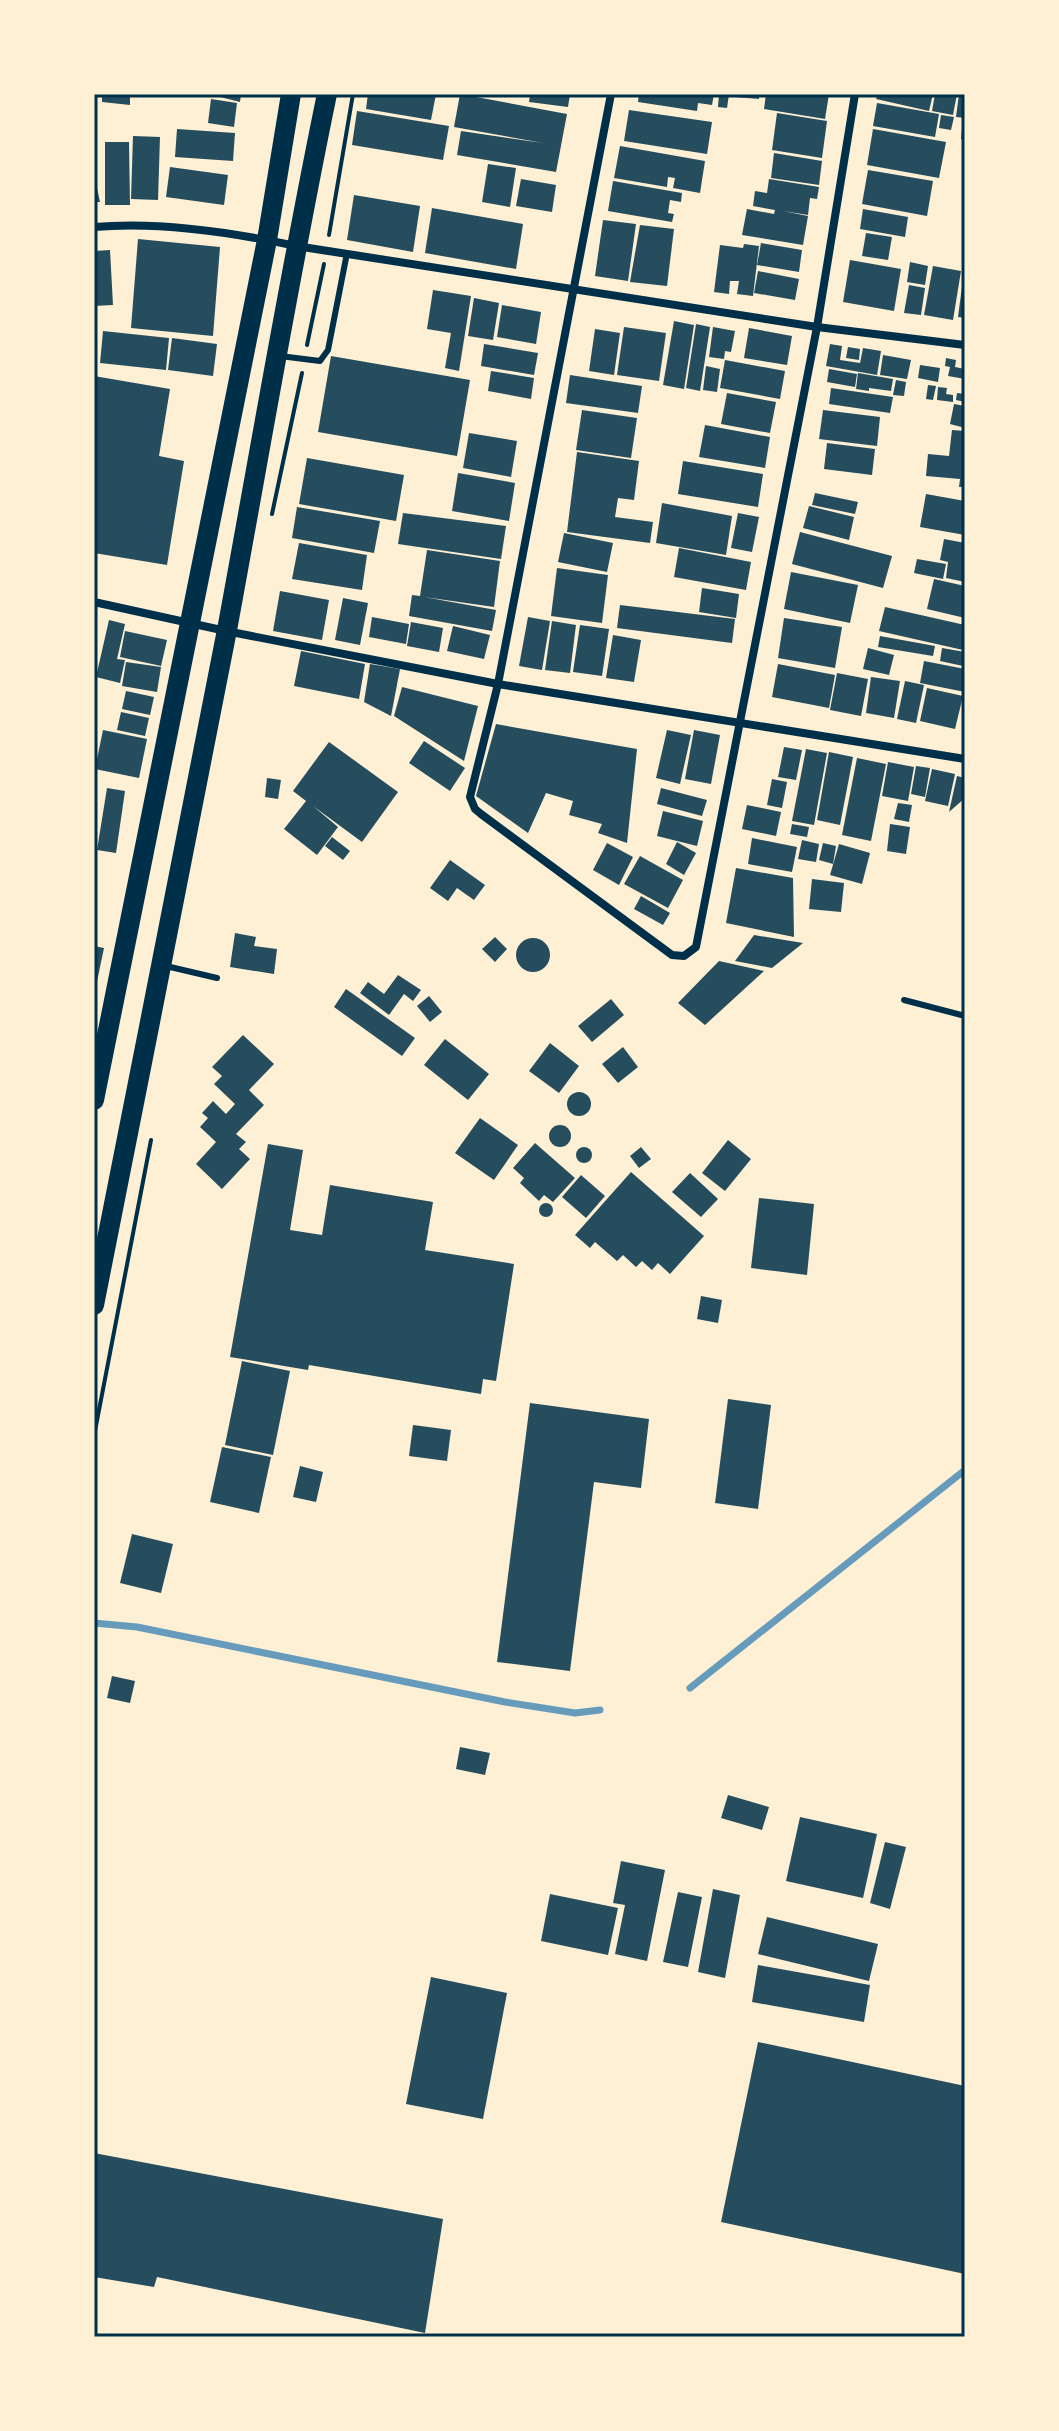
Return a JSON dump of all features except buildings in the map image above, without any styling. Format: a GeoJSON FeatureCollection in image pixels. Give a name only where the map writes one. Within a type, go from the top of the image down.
{"type":"FeatureCollection","features":[{"type":"Feature","properties":{"kind":"highway"},"geometry":{"type":"LineString","coordinates":[[94,1100],[267,240],[291,94]]}},
{"type":"Feature","properties":{"kind":"highway"},"geometry":{"type":"LineString","coordinates":[[94,1305],[327,94]]}},
{"type":"Feature","properties":{"kind":"street"},"geometry":{"type":"LineString","coordinates":[[611,94],[498,684],[470,797],[471,803],[481,814],[672,955],[684,956],[696,947],[817,327],[855,94]]}},
{"type":"Feature","properties":{"kind":"street"},"geometry":{"type":"LineString","coordinates":[[94,227],[114,225],[222,232],[817,327],[965,345]]}},
{"type":"Feature","properties":{"kind":"street"},"geometry":{"type":"LineString","coordinates":[[94,602],[498,684],[965,759]]}},
{"type":"Feature","properties":{"kind":"lane"},"geometry":{"type":"LineString","coordinates":[[278,356],[320,361],[325,356],[347,253]]}},
{"type":"Feature","properties":{"kind":"lane"},"geometry":{"type":"LineString","coordinates":[[161,964],[217,978]]}},
{"type":"Feature","properties":{"kind":"lane"},"geometry":{"type":"LineString","coordinates":[[904,1000],[965,1016]]}},
{"type":"Feature","properties":{"kind":"waterway"},"geometry":{"type":"LineString","coordinates":[[690,1688],[965,1470]]}},
{"type":"Feature","properties":{"kind":"waterway"},"geometry":{"type":"LineString","coordinates":[[94,1623],[137,1627],[505,1702],[575,1713],[600,1710]]}}]}
